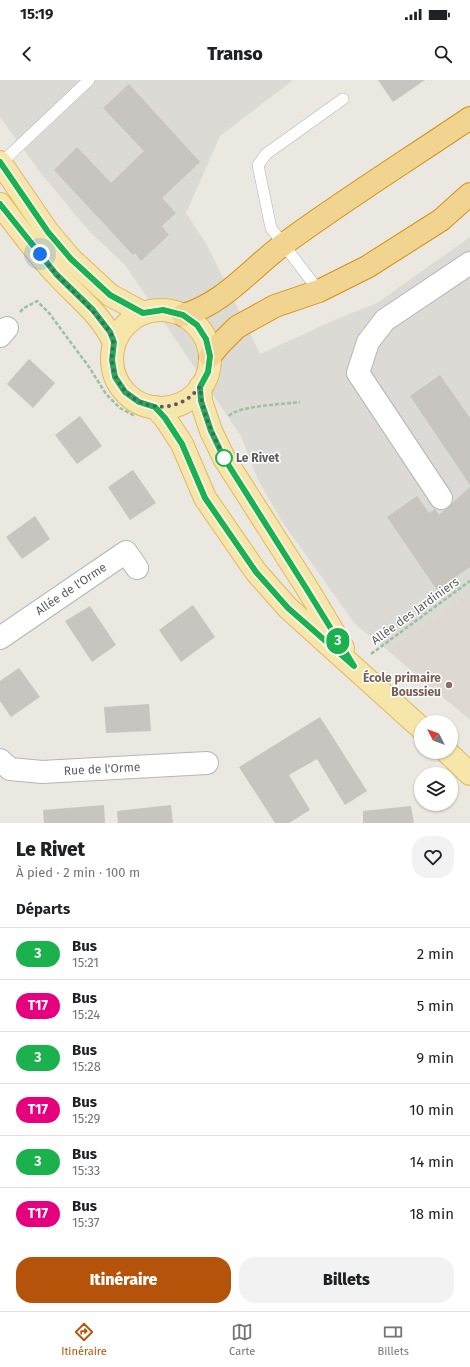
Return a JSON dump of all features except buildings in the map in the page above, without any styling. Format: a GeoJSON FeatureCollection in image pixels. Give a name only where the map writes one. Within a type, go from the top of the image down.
{"type":"FeatureCollection","features":[{"type":"Feature","properties":{"kind":"highway"},"geometry":{"type":"LineString","coordinates":[[183,315],[195,312],[217,299],[245,278],[282,245],[470,118]]}},
{"type":"Feature","properties":{"kind":"highway"},"geometry":{"type":"LineString","coordinates":[[210,356],[237,327],[274,306],[319,291],[367,268],[441,220],[470,194]]}},
{"type":"Feature","properties":{"kind":"main road"},"geometry":{"type":"LineString","coordinates":[[0,163],[48,232],[71,259],[110,295],[143,313]]}},
{"type":"Feature","properties":{"kind":"main road"},"geometry":{"type":"LineString","coordinates":[[0,204],[56,274],[93,310],[110,332],[114,342]]}},
{"type":"Feature","properties":{"kind":"main road"},"geometry":{"type":"LineString","coordinates":[[147,412],[172,406],[188,399],[200,387],[208,372],[210,356],[206,339],[197,325],[183,315],[163,310],[143,313],[125,325],[114,342],[112,360],[115,377],[125,392],[139,402],[147,412],[165,418],[182,444],[205,498],[256,572],[288,608],[362,660]]}},
{"type":"Feature","properties":{"kind":"main road"},"geometry":{"type":"LineString","coordinates":[[200,387],[201,401],[211,431],[224,458],[306,588],[362,660],[414,720]]}},
{"type":"Feature","properties":{"kind":"main road"},"geometry":{"type":"LineString","coordinates":[[458,755],[470,762]]}},
{"type":"Feature","properties":{"kind":"main road"},"geometry":{"type":"LineString","coordinates":[[454,759],[470,774]]}},
{"type":"Feature","properties":{"kind":"street"},"geometry":{"type":"LineString","coordinates":[[442,498],[358,373],[368,342],[385,320],[470,263]]}},
{"type":"Feature","properties":{"kind":"street","name":"Allée de l'Orme"},"geometry":{"type":"LineString","coordinates":[[0,638],[126,552],[137,568]]}},
{"type":"Feature","properties":{"kind":"street","name":"Rue de l'Orme"},"geometry":{"type":"LineString","coordinates":[[0,760],[10,769],[42,772],[207,763]]}},
{"type":"Feature","properties":{"kind":"lane"},"geometry":{"type":"LineString","coordinates":[[0,163],[89,80]]}},
{"type":"Feature","properties":{"kind":"lane"},"geometry":{"type":"LineString","coordinates":[[319,291],[282,245],[271,228],[258,165],[266,154],[343,100]]}},
{"type":"Feature","properties":{"kind":"path"},"geometry":{"type":"LineString","coordinates":[[4,332],[24,308],[37,301],[49,313],[89,367],[106,394],[120,408],[147,412]]}},
{"type":"Feature","properties":{"kind":"path"},"geometry":{"type":"LineString","coordinates":[[228,417],[231,412],[247,408],[300,402]]}},
{"type":"Feature","properties":{"kind":"path","name":"Allée des Jardiniers"},"geometry":{"type":"LineString","coordinates":[[362,660],[470,581]]}},
{"type":"Feature","properties":{"kind":"shaded area"},"geometry":{"type":"Polygon","coordinates":[[[0,80],[293,80],[220,136],[186,213],[207,245],[260,354],[339,318],[377,303],[470,237],[470,592],[387,650],[355,624],[283,523],[258,480],[241,436],[125,265],[89,231],[43,176],[0,117],[0,80]]]}},
{"type":"Feature","properties":{"kind":"shaded area","name":"École primaire Boussieu"},"geometry":{"type":"Polygon","coordinates":[[[470,592],[470,720],[387,650],[470,592]]]}},
{"type":"Feature","properties":{"kind":"bus line","name":"3"},"geometry":{"type":"LineString","coordinates":[[0,162],[48,232],[71,259],[110,295],[143,313],[163,310],[183,315],[197,325],[206,339],[210,356],[208,372],[200,387],[201,401],[211,431],[224,458],[354,666],[288,608],[256,572],[205,498],[182,444],[165,418],[155,407],[139,402],[125,392],[115,377],[112,360],[114,342],[110,332],[93,310],[56,274],[0,204]]}},
{"type":"Feature","properties":{"kind":"place","name":"Le Rivet"},"geometry":{"type":"Point","coordinates":[224,458]}},
{"type":"Feature","properties":{"kind":"place","name":"École primaire Boussieu"},"geometry":{"type":"Point","coordinates":[449,685]}},
{"type":"Feature","properties":{"kind":"route"},"geometry":{"type":"LineString","coordinates":[[40,254],[56,274],[93,310],[110,332],[114,342],[112,360],[115,377],[125,392],[139,402],[155,407],[172,406],[188,399],[200,387],[201,401],[211,431],[224,458]]}}]}
